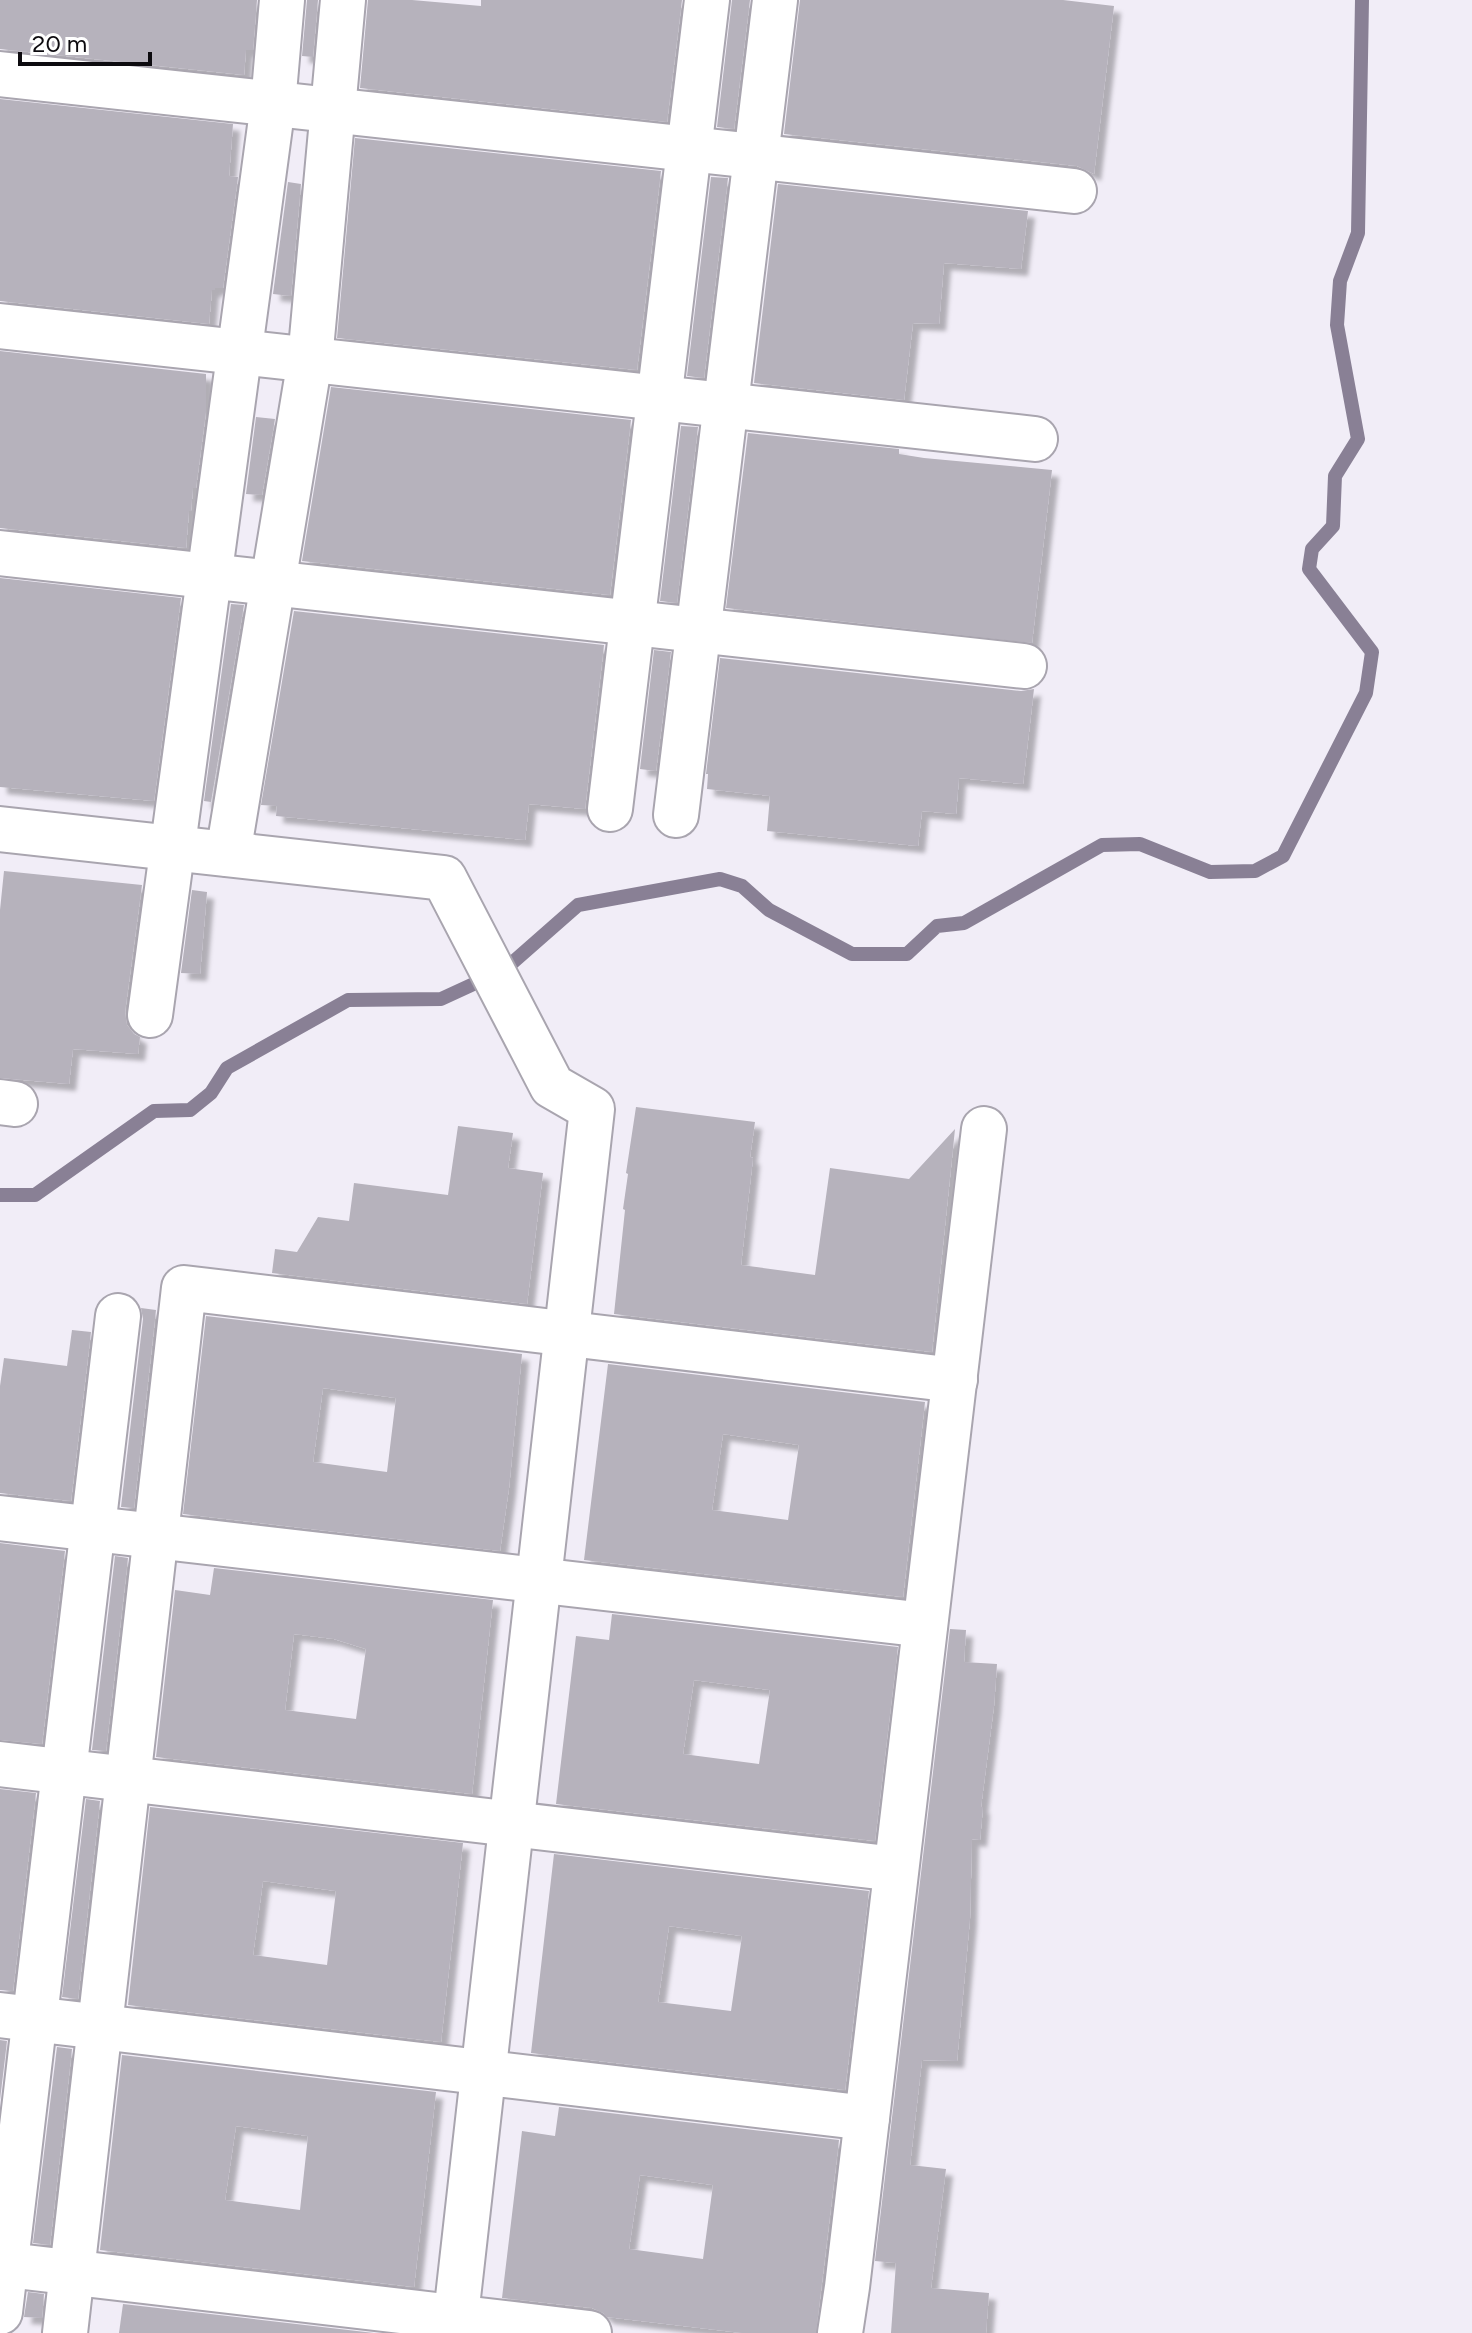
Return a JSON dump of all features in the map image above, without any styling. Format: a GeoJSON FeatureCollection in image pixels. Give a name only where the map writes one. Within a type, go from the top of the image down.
{"type":"FeatureCollection","features":[{"type":"Feature","properties":{"kind":"street"},"geometry":{"type":"LineString","coordinates":[[150,1015],[273,104],[282,0]]}},
{"type":"Feature","properties":{"kind":"street"},"geometry":{"type":"LineString","coordinates":[[228,854],[310,360],[343,0]]}},
{"type":"Feature","properties":{"kind":"street"},"geometry":{"type":"LineString","coordinates":[[610,809],[707,0]]}},
{"type":"Feature","properties":{"kind":"street"},"geometry":{"type":"LineString","coordinates":[[676,815],[775,0]]}},
{"type":"Feature","properties":{"kind":"street"},"geometry":{"type":"LineString","coordinates":[[0,74],[1074,191]]}},
{"type":"Feature","properties":{"kind":"street"},"geometry":{"type":"LineString","coordinates":[[0,326],[1035,439]]}},
{"type":"Feature","properties":{"kind":"street"},"geometry":{"type":"LineString","coordinates":[[0,553],[1024,666]]}},
{"type":"Feature","properties":{"kind":"street"},"geometry":{"type":"LineString","coordinates":[[0,829],[444,878],[552,1086],[592,1109],[455,2325]]}},
{"type":"Feature","properties":{"kind":"street"},"geometry":{"type":"LineString","coordinates":[[840,2333],[984,1129]]}},
{"type":"Feature","properties":{"kind":"street"},"geometry":{"type":"LineString","coordinates":[[65,2333],[184,1288],[955,1380]]}},
{"type":"Feature","properties":{"kind":"street"},"geometry":{"type":"LineString","coordinates":[[0,2312],[17,2017],[64,1772],[118,1316]]}},
{"type":"Feature","properties":{"kind":"street"},"geometry":{"type":"LineString","coordinates":[[0,1518],[925,1625]]}},
{"type":"Feature","properties":{"kind":"street"},"geometry":{"type":"LineString","coordinates":[[0,1764],[896,1869]]}},
{"type":"Feature","properties":{"kind":"street"},"geometry":{"type":"LineString","coordinates":[[17,2017],[867,2118]]}},
{"type":"Feature","properties":{"kind":"street"},"geometry":{"type":"LineString","coordinates":[[3,2264],[455,2325],[589,2333]]}},
{"type":"Feature","properties":{"kind":"building"},"geometry":{"type":"Polygon","coordinates":[[[0,0],[257,0],[253,50],[246,50],[244,75],[0,49],[0,0]]]}},
{"type":"Feature","properties":{"kind":"building"},"geometry":{"type":"Polygon","coordinates":[[[307,0],[318,0],[313,57],[302,56],[307,0]]]}},
{"type":"Feature","properties":{"kind":"building"},"geometry":{"type":"Polygon","coordinates":[[[368,0],[481,6],[481,0],[682,0],[667,122],[360,88],[368,0]]]}},
{"type":"Feature","properties":{"kind":"building"},"geometry":{"type":"Polygon","coordinates":[[[732,0],[750,0],[734,129],[717,127],[732,0]]]}},
{"type":"Feature","properties":{"kind":"building"},"geometry":{"type":"Polygon","coordinates":[[[800,0],[1063,0],[1114,6],[1094,174],[1077,166],[784,134],[800,0]]]}},
{"type":"Feature","properties":{"kind":"building"},"geometry":{"type":"Polygon","coordinates":[[[0,99],[233,124],[229,176],[238,177],[223,288],[212,290],[209,324],[0,301],[0,99]]]}},
{"type":"Feature","properties":{"kind":"building"},"geometry":{"type":"Polygon","coordinates":[[[355,138],[661,171],[637,370],[337,338],[355,138]]]}},
{"type":"Feature","properties":{"kind":"building"},"geometry":{"type":"Polygon","coordinates":[[[711,177],[728,178],[704,378],[687,376],[711,177]]]}},
{"type":"Feature","properties":{"kind":"building"},"geometry":{"type":"Polygon","coordinates":[[[288,182],[301,184],[291,296],[273,294],[288,182]]]}},
{"type":"Feature","properties":{"kind":"building"},"geometry":{"type":"Polygon","coordinates":[[[778,184],[1028,211],[1021,269],[944,263],[939,324],[913,323],[904,400],[754,383],[778,184]]]}},
{"type":"Feature","properties":{"kind":"building"},"geometry":{"type":"Polygon","coordinates":[[[0,351],[206,374],[206,412],[196,488],[193,488],[189,511],[186,548],[0,528],[0,351]]]}},
{"type":"Feature","properties":{"kind":"building"},"geometry":{"type":"Polygon","coordinates":[[[331,387],[631,420],[610,595],[302,561],[331,387]]]}},
{"type":"Feature","properties":{"kind":"building"},"geometry":{"type":"Polygon","coordinates":[[[256,417],[275,419],[262,495],[246,494],[256,417]]]}},
{"type":"Feature","properties":{"kind":"building"},"geometry":{"type":"Polygon","coordinates":[[[681,426],[698,427],[677,603],[660,601],[681,426]]]}},
{"type":"Feature","properties":{"kind":"building"},"geometry":{"type":"Polygon","coordinates":[[[748,433],[899,449],[899,454],[924,458],[1052,470],[1032,643],[726,608],[748,433]]]}},
{"type":"Feature","properties":{"kind":"building"},"geometry":{"type":"Polygon","coordinates":[[[0,578],[181,598],[154,801],[0,787],[0,578]]]}},
{"type":"Feature","properties":{"kind":"building"},"geometry":{"type":"Polygon","coordinates":[[[231,604],[244,605],[211,802],[204,801],[231,604]]]}},
{"type":"Feature","properties":{"kind":"building"},"geometry":{"type":"Polygon","coordinates":[[[294,611],[604,645],[585,809],[529,804],[525,840],[276,816],[277,806],[261,805],[294,611]]]}},
{"type":"Feature","properties":{"kind":"building"},"geometry":{"type":"Polygon","coordinates":[[[654,650],[671,652],[656,771],[640,769],[654,650]]]}},
{"type":"Feature","properties":{"kind":"building"},"geometry":{"type":"Polygon","coordinates":[[[720,658],[1021,691],[1034,689],[1023,784],[959,778],[956,814],[922,811],[918,846],[767,831],[770,796],[707,789],[706,774],[720,658]]]}},
{"type":"Feature","properties":{"kind":"building"},"geometry":{"type":"Polygon","coordinates":[[[4,871],[142,885],[125,1012],[127,1025],[140,1037],[138,1054],[73,1049],[69,1084],[0,1078],[0,910],[4,871]]]}},
{"type":"Feature","properties":{"kind":"building"},"geometry":{"type":"Polygon","coordinates":[[[192,890],[207,892],[200,974],[181,973],[192,890]]]}},
{"type":"Feature","properties":{"kind":"building"},"geometry":{"type":"Polygon","coordinates":[[[636,1107],[755,1122],[741,1265],[815,1275],[830,1168],[909,1179],[955,1129],[932,1352],[614,1314],[626,1173],[636,1107]]]}},
{"type":"Feature","properties":{"kind":"building"},"geometry":{"type":"Polygon","coordinates":[[[458,1126],[513,1133],[508,1168],[543,1173],[527,1304],[272,1273],[275,1249],[297,1252],[318,1217],[349,1221],[354,1183],[448,1195],[458,1126]]]}},
{"type":"Feature","properties":{"kind":"building"},"geometry":{"type":"Polygon","coordinates":[[[141,1308],[156,1310],[134,1508],[121,1507],[143,1319],[141,1308]]]}},
{"type":"Feature","properties":{"kind":"building"},"geometry":{"type":"Polygon","coordinates":[[[206,1316],[522,1354],[500,1551],[183,1514],[206,1316]],[[323,1388],[313,1462],[387,1472],[396,1398],[323,1388]]]}},
{"type":"Feature","properties":{"kind":"building"},"geometry":{"type":"Polygon","coordinates":[[[72,1330],[91,1332],[71,1501],[0,1493],[0,1386],[4,1358],[67,1366],[72,1330]]]}},
{"type":"Feature","properties":{"kind":"building"},"geometry":{"type":"Polygon","coordinates":[[[608,1364],[925,1402],[903,1597],[584,1560],[608,1364]],[[723,1434],[712,1510],[788,1520],[799,1445],[723,1434]]]}},
{"type":"Feature","properties":{"kind":"building"},"geometry":{"type":"Polygon","coordinates":[[[0,1543],[65,1551],[42,1744],[0,1740],[0,1543]]]}},
{"type":"Feature","properties":{"kind":"building"},"geometry":{"type":"Polygon","coordinates":[[[115,1556],[128,1558],[106,1751],[92,1750],[115,1556]]]}},
{"type":"Feature","properties":{"kind":"building"},"geometry":{"type":"Polygon","coordinates":[[[214,1568],[493,1600],[472,1794],[156,1757],[175,1590],[210,1595],[214,1568]],[[294,1634],[285,1710],[356,1719],[366,1649],[334,1639],[294,1634]]]}},
{"type":"Feature","properties":{"kind":"building"},"geometry":{"type":"Polygon","coordinates":[[[612,1614],[898,1647],[875,1841],[556,1804],[576,1636],[609,1640],[612,1614]],[[694,1680],[683,1754],[759,1764],[770,1690],[694,1680]]]}},
{"type":"Feature","properties":{"kind":"building"},"geometry":{"type":"Polygon","coordinates":[[[950,1629],[966,1630],[964,1662],[997,1664],[994,1706],[981,1807],[980,1840],[972,1839],[970,1919],[957,2061],[922,2060],[910,2165],[946,2169],[931,2288],[989,2293],[986,2333],[891,2333],[896,2263],[875,2261],[950,1629]]]}},
{"type":"Feature","properties":{"kind":"building"},"geometry":{"type":"Polygon","coordinates":[[[0,1789],[36,1793],[13,1991],[0,1990],[0,1789]]]}},
{"type":"Feature","properties":{"kind":"building"},"geometry":{"type":"Polygon","coordinates":[[[86,1799],[100,1801],[78,1999],[62,1997],[86,1799]]]}},
{"type":"Feature","properties":{"kind":"building"},"geometry":{"type":"Polygon","coordinates":[[[150,1807],[463,1843],[441,2042],[128,2005],[150,1807]],[[263,1881],[253,1955],[327,1965],[336,1891],[263,1881]]]}},
{"type":"Feature","properties":{"kind":"building"},"geometry":{"type":"Polygon","coordinates":[[[554,1854],[869,1891],[845,2090],[531,2053],[554,1854]],[[669,1926],[658,2002],[731,2011],[742,1936],[669,1926]]]}},
{"type":"Feature","properties":{"kind":"building"},"geometry":{"type":"Polygon","coordinates":[[[0,2040],[7,2041],[0,2100],[0,2040]]]}},
{"type":"Feature","properties":{"kind":"building"},"geometry":{"type":"Polygon","coordinates":[[[57,2047],[72,2049],[50,2245],[33,2243],[57,2047]]]}},
{"type":"Feature","properties":{"kind":"building"},"geometry":{"type":"Polygon","coordinates":[[[122,2055],[436,2092],[414,2287],[100,2250],[122,2055]],[[236,2126],[225,2200],[300,2210],[308,2136],[236,2126]]]}},
{"type":"Feature","properties":{"kind":"building"},"geometry":{"type":"Polygon","coordinates":[[[559,2107],[839,2140],[816,2333],[742,2333],[607,2317],[592,2308],[502,2298],[522,2131],[555,2136],[559,2107]],[[640,2175],[629,2249],[703,2259],[713,2185],[640,2175]]]}},
{"type":"Feature","properties":{"kind":"building"},"geometry":{"type":"Polygon","coordinates":[[[28,2292],[44,2294],[42,2318],[24,2317],[28,2292]]]}},
{"type":"Feature","properties":{"kind":"building"},"geometry":{"type":"Polygon","coordinates":[[[123,2304],[374,2333],[119,2333],[123,2304]]]}},
{"type":"Feature","properties":{"kind":"waterway"},"geometry":{"type":"LineString","coordinates":[[0,1195],[35,1195],[154,1111],[190,1110],[211,1093],[227,1068],[348,1000],[441,999],[504,970],[578,905],[720,879],[742,886],[769,910],[852,954],[907,954],[937,926],[964,923],[1102,845],[1140,844],[1210,872],[1255,871],[1283,856],[1366,693],[1372,652],[1309,569],[1312,549],[1333,526],[1335,476],[1358,439],[1337,325],[1340,281],[1358,233],[1362,0]]}}]}
